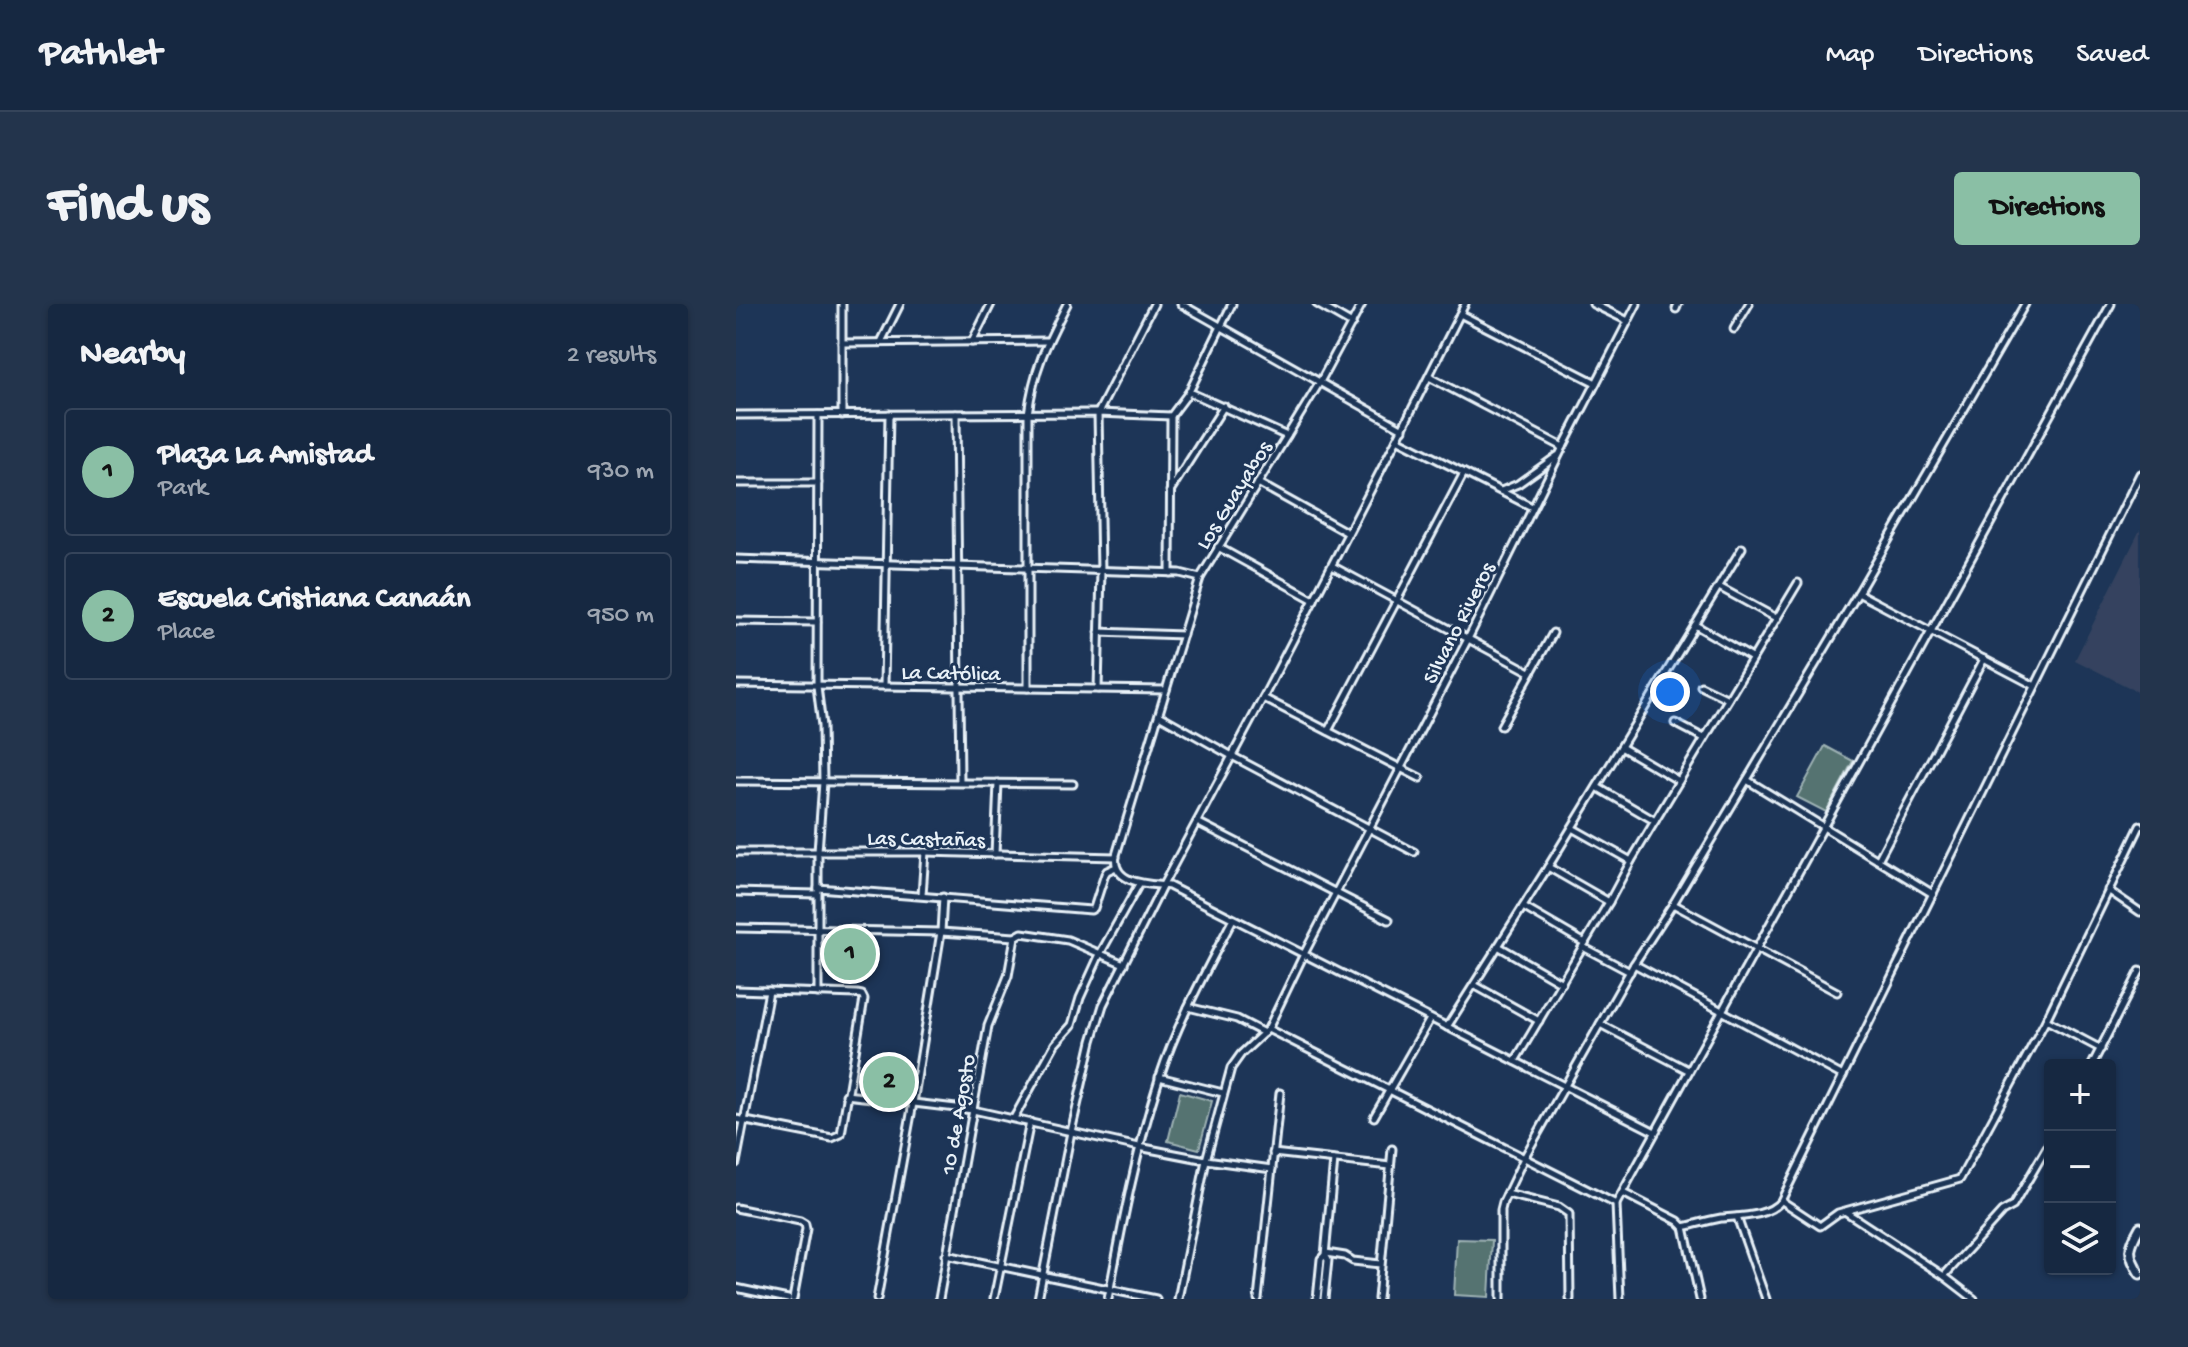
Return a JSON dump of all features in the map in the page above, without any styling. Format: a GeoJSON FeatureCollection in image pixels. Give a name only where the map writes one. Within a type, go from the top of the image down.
{"type":"FeatureCollection","features":[{"type":"Feature","properties":{"kind":"main road"},"geometry":{"type":"LineString","coordinates":[[2140,1227],[2129,1252],[2140,1274]]}},
{"type":"Feature","properties":{"kind":"street"},"geometry":{"type":"LineString","coordinates":[[842,304],[842,415]]}},
{"type":"Feature","properties":{"kind":"street"},"geometry":{"type":"LineString","coordinates":[[881,342],[900,304]]}},
{"type":"Feature","properties":{"kind":"street"},"geometry":{"type":"LineString","coordinates":[[972,342],[991,304]]}},
{"type":"Feature","properties":{"kind":"street"},"geometry":{"type":"LineString","coordinates":[[1028,688],[1028,414],[1039,361],[1067,304]]}},
{"type":"Feature","properties":{"kind":"street"},"geometry":{"type":"LineString","coordinates":[[1098,689],[1101,571],[1098,413],[1154,304]]}},
{"type":"Feature","properties":{"kind":"street"},"geometry":{"type":"LineString","coordinates":[[1181,304],[1403,429]]}},
{"type":"Feature","properties":{"kind":"street"},"geometry":{"type":"LineString","coordinates":[[1170,573],[1171,416],[1189,392],[1232,304]]}},
{"type":"Feature","properties":{"kind":"street"},"geometry":{"type":"LineString","coordinates":[[1317,304],[1352,324]]}},
{"type":"Feature","properties":{"kind":"street","name":"Los Guayabos"},"geometry":{"type":"LineString","coordinates":[[1116,867],[1116,857],[1200,578],[1320,382],[1362,304]]}},
{"type":"Feature","properties":{"kind":"street"},"geometry":{"type":"LineString","coordinates":[[1038,1299],[1071,1132],[1103,1005],[1465,304]]}},
{"type":"Feature","properties":{"kind":"street"},"geometry":{"type":"LineString","coordinates":[[1593,304],[1628,322]]}},
{"type":"Feature","properties":{"kind":"street","name":"Silvano Riveros"},"geometry":{"type":"LineString","coordinates":[[1178,1299],[1206,1160],[1231,1068],[1266,1031],[1637,304]]}},
{"type":"Feature","properties":{"kind":"street"},"geometry":{"type":"LineString","coordinates":[[1734,329],[1749,304]]}},
{"type":"Feature","properties":{"kind":"street"},"geometry":{"type":"LineString","coordinates":[[1501,1299],[1501,1210],[1524,1158],[1634,964],[1858,593],[2025,304]]}},
{"type":"Feature","properties":{"kind":"street"},"geometry":{"type":"LineString","coordinates":[[1620,1299],[1616,1204],[2111,304]]}},
{"type":"Feature","properties":{"kind":"street"},"geometry":{"type":"LineString","coordinates":[[1460,314],[1596,383]]}},
{"type":"Feature","properties":{"kind":"street"},"geometry":{"type":"LineString","coordinates":[[842,343],[1047,341]]}},
{"type":"Feature","properties":{"kind":"street"},"geometry":{"type":"LineString","coordinates":[[1429,377],[1561,450],[1518,484],[1500,491]]}},
{"type":"Feature","properties":{"kind":"street"},"geometry":{"type":"LineString","coordinates":[[1189,392],[1287,436]]}},
{"type":"Feature","properties":{"kind":"street"},"geometry":{"type":"LineString","coordinates":[[1170,492],[1224,406]]}},
{"type":"Feature","properties":{"kind":"street"},"geometry":{"type":"LineString","coordinates":[[736,415],[1098,413],[1171,416]]}},
{"type":"Feature","properties":{"kind":"street"},"geometry":{"type":"LineString","coordinates":[[884,686],[889,414]]}},
{"type":"Feature","properties":{"kind":"street"},"geometry":{"type":"LineString","coordinates":[[956,414],[960,782]]}},
{"type":"Feature","properties":{"kind":"street"},"geometry":{"type":"LineString","coordinates":[[818,415],[817,686],[822,726],[823,782],[818,852],[818,993]]}},
{"type":"Feature","properties":{"kind":"street"},"geometry":{"type":"LineString","coordinates":[[1397,439],[1532,508]]}},
{"type":"Feature","properties":{"kind":"street"},"geometry":{"type":"LineString","coordinates":[[1328,731],[1464,473]]}},
{"type":"Feature","properties":{"kind":"street"},"geometry":{"type":"LineString","coordinates":[[1684,1227],[1766,1212],[1781,1201],[2140,474]]}},
{"type":"Feature","properties":{"kind":"street"},"geometry":{"type":"LineString","coordinates":[[736,483],[818,483]]}},
{"type":"Feature","properties":{"kind":"street"},"geometry":{"type":"LineString","coordinates":[[1258,483],[1348,533]]}},
{"type":"Feature","properties":{"kind":"street"},"geometry":{"type":"LineString","coordinates":[[1218,547],[1314,600]]}},
{"type":"Feature","properties":{"kind":"street"},"geometry":{"type":"LineString","coordinates":[[1447,1027],[1742,548]]}},
{"type":"Feature","properties":{"kind":"street"},"geometry":{"type":"LineString","coordinates":[[736,559],[1170,573],[1200,578]]}},
{"type":"Feature","properties":{"kind":"street"},"geometry":{"type":"LineString","coordinates":[[1332,566],[1530,672]]}},
{"type":"Feature","properties":{"kind":"street"},"geometry":{"type":"LineString","coordinates":[[1515,1061],[1798,583]]}},
{"type":"Feature","properties":{"kind":"street"},"geometry":{"type":"LineString","coordinates":[[1719,587],[1776,618]]}},
{"type":"Feature","properties":{"kind":"street"},"geometry":{"type":"LineString","coordinates":[[1858,593],[2035,686]]}},
{"type":"Feature","properties":{"kind":"street"},"geometry":{"type":"LineString","coordinates":[[736,621],[817,622]]}},
{"type":"Feature","properties":{"kind":"street"},"geometry":{"type":"LineString","coordinates":[[1695,625],[1752,658]]}},
{"type":"Feature","properties":{"kind":"street"},"geometry":{"type":"LineString","coordinates":[[1099,632],[1183,635]]}},
{"type":"Feature","properties":{"kind":"street"},"geometry":{"type":"LineString","coordinates":[[1501,726],[1553,633]]}},
{"type":"Feature","properties":{"kind":"street"},"geometry":{"type":"LineString","coordinates":[[1878,860],[1984,659]]}},
{"type":"Feature","properties":{"kind":"street","name":"La Católica"},"geometry":{"type":"LineString","coordinates":[[736,684],[1166,690]]}},
{"type":"Feature","properties":{"kind":"street"},"geometry":{"type":"LineString","coordinates":[[1701,686],[1728,699]]}},
{"type":"Feature","properties":{"kind":"street"},"geometry":{"type":"LineString","coordinates":[[1263,698],[1420,778]]}},
{"type":"Feature","properties":{"kind":"street"},"geometry":{"type":"LineString","coordinates":[[1159,715],[1414,852]]}},
{"type":"Feature","properties":{"kind":"street"},"geometry":{"type":"LineString","coordinates":[[1675,723],[1704,738]]}},
{"type":"Feature","properties":{"kind":"street"},"geometry":{"type":"LineString","coordinates":[[1621,747],[1679,781]]}},
{"type":"Feature","properties":{"kind":"street"},"geometry":{"type":"LineString","coordinates":[[1747,780],[1933,894]]}},
{"type":"Feature","properties":{"kind":"street"},"geometry":{"type":"LineString","coordinates":[[736,781],[1073,784]]}},
{"type":"Feature","properties":{"kind":"street"},"geometry":{"type":"LineString","coordinates":[[995,854],[998,783]]}},
{"type":"Feature","properties":{"kind":"street"},"geometry":{"type":"LineString","coordinates":[[1597,787],[1655,821]]}},
{"type":"Feature","properties":{"kind":"street"},"geometry":{"type":"LineString","coordinates":[[1197,822],[1389,920]]}},
{"type":"Feature","properties":{"kind":"street"},"geometry":{"type":"LineString","coordinates":[[1781,1201],[1820,1226],[1838,1213],[1960,1179],[2046,1020],[2140,826]]}},
{"type":"Feature","properties":{"kind":"street"},"geometry":{"type":"LineString","coordinates":[[1572,828],[1631,861]]}},
{"type":"Feature","properties":{"kind":"street","name":"Las Castañas"},"geometry":{"type":"LineString","coordinates":[[736,852],[925,852],[1116,857]]}},
{"type":"Feature","properties":{"kind":"street"},"geometry":{"type":"LineString","coordinates":[[922,895],[925,852]]}},
{"type":"Feature","properties":{"kind":"street"},"geometry":{"type":"LineString","coordinates":[[736,892],[922,895],[1091,910],[1105,874],[1116,867],[1140,883],[1169,886],[1655,1132]]}},
{"type":"Feature","properties":{"kind":"street"},"geometry":{"type":"LineString","coordinates":[[1548,867],[1609,902]]}},
{"type":"Feature","properties":{"kind":"street"},"geometry":{"type":"LineString","coordinates":[[1014,1118],[1055,1044],[1072,1025],[1080,998],[1100,954],[1140,883]]}},
{"type":"Feature","properties":{"kind":"street"},"geometry":{"type":"LineString","coordinates":[[2108,890],[2140,912]]}},
{"type":"Feature","properties":{"kind":"street"},"geometry":{"type":"LineString","coordinates":[[877,1299],[913,1103],[941,932],[943,897]]}},
{"type":"Feature","properties":{"kind":"street"},"geometry":{"type":"LineString","coordinates":[[1673,904],[1837,992]]}},
{"type":"Feature","properties":{"kind":"street"},"geometry":{"type":"LineString","coordinates":[[1523,907],[1630,972]]}},
{"type":"Feature","properties":{"kind":"street"},"geometry":{"type":"LineString","coordinates":[[1108,1299],[1139,1147],[1159,1077],[1188,1007],[1233,918]]}},
{"type":"Feature","properties":{"kind":"street"},"geometry":{"type":"LineString","coordinates":[[736,928],[941,932],[1015,937],[1022,933],[1068,940],[1124,964]]}},
{"type":"Feature","properties":{"kind":"street","name":"10 de Agosto"},"geometry":{"type":"LineString","coordinates":[[939,1299],[988,1026],[1008,976],[1015,937]]}},
{"type":"Feature","properties":{"kind":"street"},"geometry":{"type":"LineString","coordinates":[[1498,946],[1562,983]]}},
{"type":"Feature","properties":{"kind":"street"},"geometry":{"type":"LineString","coordinates":[[1634,964],[1843,1076]]}},
{"type":"Feature","properties":{"kind":"street"},"geometry":{"type":"LineString","coordinates":[[2095,1059],[2140,971]]}},
{"type":"Feature","properties":{"kind":"street"},"geometry":{"type":"LineString","coordinates":[[1474,985],[1539,1021]]}},
{"type":"Feature","properties":{"kind":"street"},"geometry":{"type":"LineString","coordinates":[[736,990],[857,994],[864,999],[841,1134],[832,1138],[736,1119]]}},
{"type":"Feature","properties":{"kind":"street"},"geometry":{"type":"LineString","coordinates":[[736,1163],[769,991]]}},
{"type":"Feature","properties":{"kind":"street"},"geometry":{"type":"LineString","coordinates":[[1188,1007],[1237,1019],[1266,1031],[1616,1204]]}},
{"type":"Feature","properties":{"kind":"street"},"geometry":{"type":"LineString","coordinates":[[1374,1117],[1430,1019]]}},
{"type":"Feature","properties":{"kind":"street"},"geometry":{"type":"LineString","coordinates":[[2046,1020],[2101,1049]]}},
{"type":"Feature","properties":{"kind":"street"},"geometry":{"type":"LineString","coordinates":[[1600,1024],[1688,1070]]}},
{"type":"Feature","properties":{"kind":"street"},"geometry":{"type":"LineString","coordinates":[[1159,1077],[1223,1093]]}},
{"type":"Feature","properties":{"kind":"street"},"geometry":{"type":"LineString","coordinates":[[1258,1299],[1280,1093]]}},
{"type":"Feature","properties":{"kind":"street"},"geometry":{"type":"LineString","coordinates":[[846,1095],[973,1110],[1139,1147],[1272,1169]]}},
{"type":"Feature","properties":{"kind":"street"},"geometry":{"type":"LineString","coordinates":[[994,1299],[1030,1122]]}},
{"type":"Feature","properties":{"kind":"street"},"geometry":{"type":"LineString","coordinates":[[1378,1299],[1392,1149]]}},
{"type":"Feature","properties":{"kind":"street"},"geometry":{"type":"LineString","coordinates":[[1944,1276],[2002,1212],[2013,1206],[2044,1152]]}},
{"type":"Feature","properties":{"kind":"street"},"geometry":{"type":"LineString","coordinates":[[1273,1153],[1390,1166]]}},
{"type":"Feature","properties":{"kind":"street"},"geometry":{"type":"LineString","coordinates":[[1324,1299],[1334,1160]]}},
{"type":"Feature","properties":{"kind":"street"},"geometry":{"type":"LineString","coordinates":[[1623,1193],[1684,1227],[1700,1299]]}},
{"type":"Feature","properties":{"kind":"street"},"geometry":{"type":"LineString","coordinates":[[1507,1194],[1559,1207],[1569,1214],[1570,1299]]}},
{"type":"Feature","properties":{"kind":"street"},"geometry":{"type":"LineString","coordinates":[[736,1208],[800,1221],[806,1229],[790,1299],[736,1288]]}},
{"type":"Feature","properties":{"kind":"street"},"geometry":{"type":"LineString","coordinates":[[1846,1212],[1974,1299]]}},
{"type":"Feature","properties":{"kind":"street"},"geometry":{"type":"LineString","coordinates":[[1737,1217],[1766,1299]]}},
{"type":"Feature","properties":{"kind":"street"},"geometry":{"type":"LineString","coordinates":[[1325,1254],[1380,1264]]}},
{"type":"Feature","properties":{"kind":"street"},"geometry":{"type":"LineString","coordinates":[[1317,1299],[1321,1259],[1325,1254]]}},
{"type":"Feature","properties":{"kind":"street"},"geometry":{"type":"LineString","coordinates":[[946,1255],[1156,1299]]}},
{"type":"Feature","properties":{"kind":"shaded area"},"geometry":{"type":"Polygon","coordinates":[[[2140,530],[2140,693],[2075,660],[2140,530]]]}},
{"type":"Feature","properties":{"kind":"green space"},"geometry":{"type":"Polygon","coordinates":[[[1825,746],[1853,761],[1826,812],[1797,797],[1825,746]]]}},
{"type":"Feature","properties":{"kind":"green space"},"geometry":{"type":"Polygon","coordinates":[[[828,939],[873,941],[872,969],[828,967],[828,939]]]}},
{"type":"Feature","properties":{"kind":"green space"},"geometry":{"type":"Polygon","coordinates":[[[1180,1092],[1212,1101],[1199,1149],[1168,1141],[1180,1092]]]}},
{"type":"Feature","properties":{"kind":"green space"},"geometry":{"type":"Polygon","coordinates":[[[1457,1239],[1492,1240],[1489,1297],[1454,1295],[1457,1239]]]}},
{"type":"Feature","properties":{"kind":"place","name":"Plaza La Amistad"},"geometry":{"type":"Point","coordinates":[850,954]}},
{"type":"Feature","properties":{"kind":"place","name":"Escuela Cristiana Canaán"},"geometry":{"type":"Point","coordinates":[889,1082]}}]}
